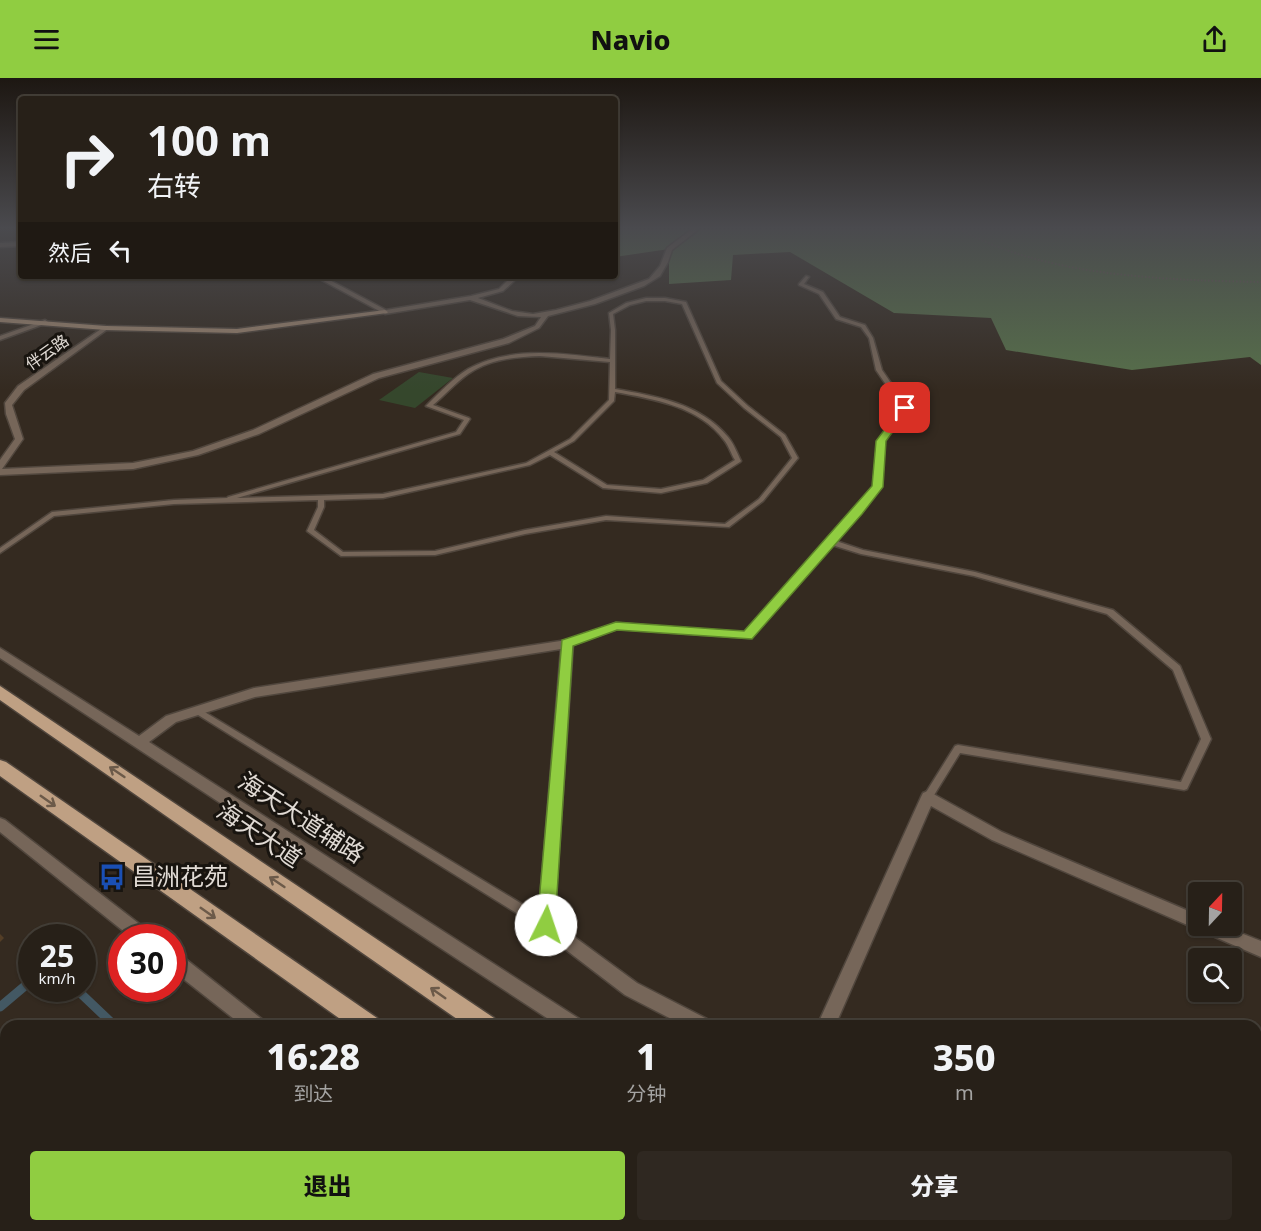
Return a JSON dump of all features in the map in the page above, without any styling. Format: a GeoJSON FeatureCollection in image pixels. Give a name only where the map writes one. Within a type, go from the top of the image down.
{"type":"FeatureCollection","features":[{"type":"Feature","properties":{"kind":"main road"},"geometry":{"type":"LineString","coordinates":[[0,320],[106,328],[237,331],[385,312]]}},
{"type":"Feature","properties":{"kind":"main road","name":"海天大道"},"geometry":{"type":"LineString","coordinates":[[0,692],[477,1020]]}},
{"type":"Feature","properties":{"kind":"main road"},"geometry":{"type":"LineString","coordinates":[[0,767],[360,1020]]}},
{"type":"Feature","properties":{"kind":"street"},"geometry":{"type":"LineString","coordinates":[[330,283],[385,312],[471,298],[501,290],[509,283]]}},
{"type":"Feature","properties":{"kind":"street"},"geometry":{"type":"LineString","coordinates":[[471,298],[531,316],[545,316],[623,292],[644,283]]}},
{"type":"Feature","properties":{"kind":"street"},"geometry":{"type":"LineString","coordinates":[[0,472],[133,466],[195,453],[256,432],[376,376],[506,341],[537,327],[545,316]]}},
{"type":"Feature","properties":{"kind":"street"},"geometry":{"type":"LineString","coordinates":[[0,338],[45,322]]}},
{"type":"Feature","properties":{"kind":"street","name":"伴云路"},"geometry":{"type":"LineString","coordinates":[[0,467],[19,439],[17,427],[9,416],[8,405],[21,388],[106,328]]}},
{"type":"Feature","properties":{"kind":"street"},"geometry":{"type":"LineString","coordinates":[[139,743],[171,719],[254,693],[567,644],[546,925],[631,989],[691,1020]]}},
{"type":"Feature","properties":{"kind":"street","name":"海天大道辅路"},"geometry":{"type":"LineString","coordinates":[[0,652],[566,1020]]}},
{"type":"Feature","properties":{"kind":"street"},"geometry":{"type":"LineString","coordinates":[[829,1020],[928,797],[997,836],[1188,918]]}},
{"type":"Feature","properties":{"kind":"street"},"geometry":{"type":"LineString","coordinates":[[0,824],[127,924]]}},
{"type":"Feature","properties":{"kind":"street"},"geometry":{"type":"LineString","coordinates":[[1230,936],[1261,949]]}},
{"type":"Feature","properties":{"kind":"street"},"geometry":{"type":"LineString","coordinates":[[186,970],[249,1020]]}},
{"type":"Feature","properties":{"kind":"lane"},"geometry":{"type":"LineString","coordinates":[[567,644],[616,626],[747,636],[878,487],[881,441],[905,408],[879,370],[871,338],[863,326],[838,318],[821,293],[802,283]]}},
{"type":"Feature","properties":{"kind":"lane"},"geometry":{"type":"LineString","coordinates":[[0,551],[52,514],[174,502],[382,496],[528,464],[572,441],[612,400],[611,312],[625,302],[663,298],[684,303],[719,382],[783,436],[795,458],[761,500],[727,526],[606,518],[525,532],[435,553],[341,554],[310,531],[321,507],[321,498]]}},
{"type":"Feature","properties":{"kind":"lane"},"geometry":{"type":"LineString","coordinates":[[218,501],[458,433],[467,419],[429,406],[470,370],[509,356],[568,356],[612,361]]}},
{"type":"Feature","properties":{"kind":"lane"},"geometry":{"type":"LineString","coordinates":[[550,452],[605,487],[662,491],[705,482],[738,462],[725,437],[696,413],[655,398],[612,390]]}},
{"type":"Feature","properties":{"kind":"lane"},"geometry":{"type":"LineString","coordinates":[[831,543],[861,552],[975,574],[1110,612],[1177,668],[1206,739],[1184,786],[958,749],[928,797]]}},
{"type":"Feature","properties":{"kind":"lane"},"geometry":{"type":"LineString","coordinates":[[198,711],[546,925]]}},
{"type":"Feature","properties":{"kind":"green space"},"geometry":{"type":"Polygon","coordinates":[[[843,283],[1261,283],[1261,365],[1250,357],[1132,370],[1006,350],[991,318],[894,313],[843,283]]]}},
{"type":"Feature","properties":{"kind":"green space"},"geometry":{"type":"Polygon","coordinates":[[[419,372],[453,378],[415,408],[379,400],[419,372]]]}},
{"type":"Feature","properties":{"kind":"waterway"},"geometry":{"type":"LineString","coordinates":[[0,1007],[18,992]]}},
{"type":"Feature","properties":{"kind":"waterway"},"geometry":{"type":"LineString","coordinates":[[90,1002],[109,1020]]}},
{"type":"Feature","properties":{"kind":"place","name":"昌洲花苑"},"geometry":{"type":"Point","coordinates":[112,877]}},
{"type":"Feature","properties":{"kind":"route"},"geometry":{"type":"LineString","coordinates":[[546,925],[567,644],[616,626],[747,636],[878,487],[881,441],[905,408]]}}]}
